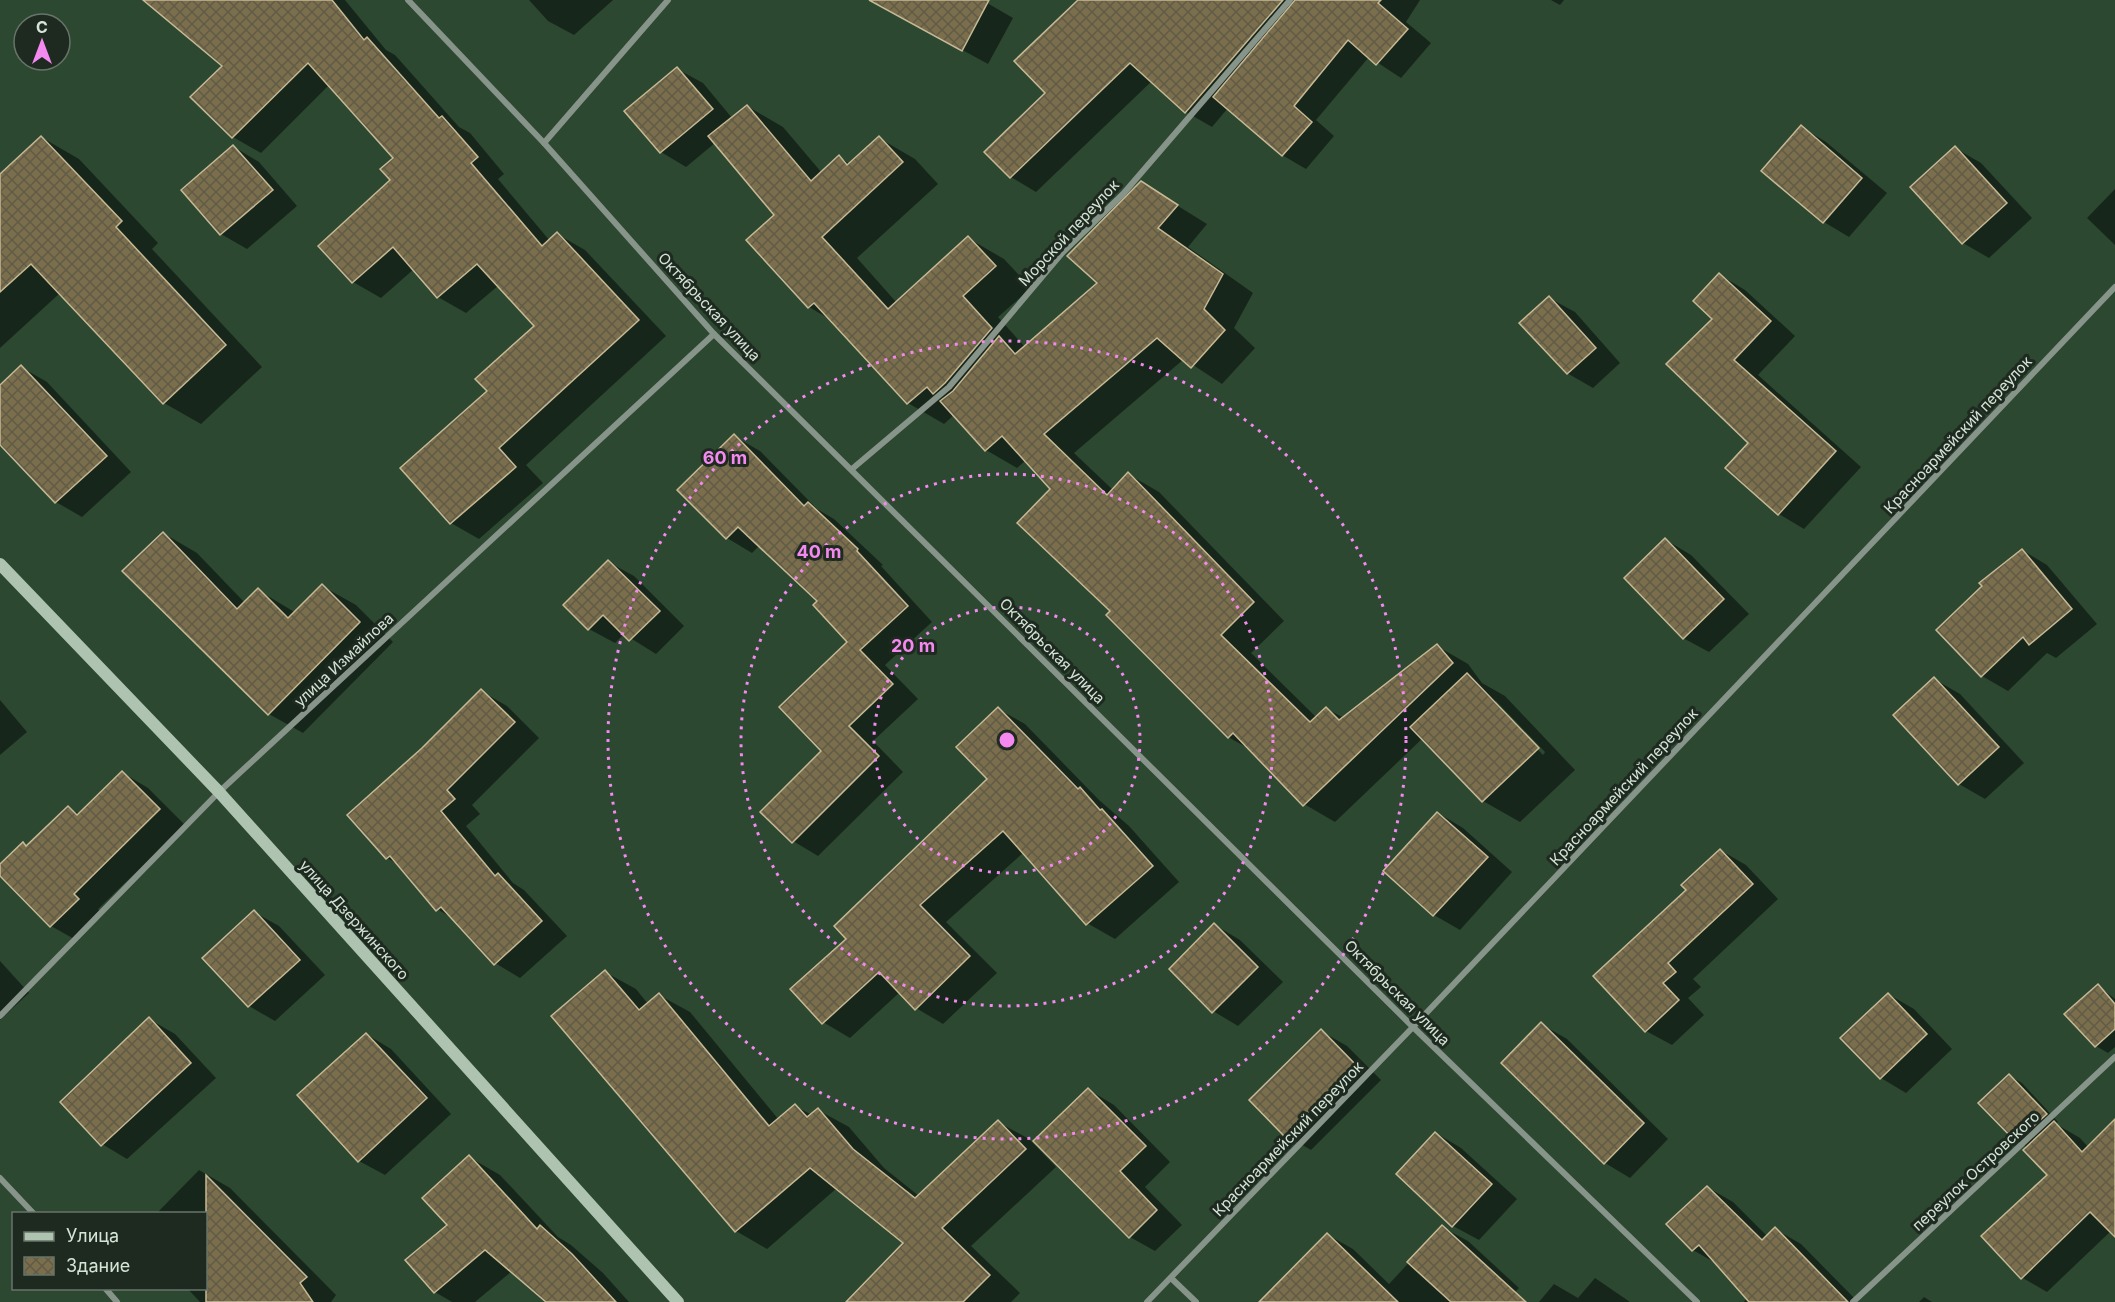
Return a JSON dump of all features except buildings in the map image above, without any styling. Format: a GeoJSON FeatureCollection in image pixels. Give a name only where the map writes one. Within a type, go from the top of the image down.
{"type":"FeatureCollection","features":[{"type":"Feature","properties":{"kind":"street","name":"Октябрьская улица"},"geometry":{"type":"LineString","coordinates":[[408,0],[544,143],[714,334],[1413,1027],[1697,1302]]}},
{"type":"Feature","properties":{"kind":"street"},"geometry":{"type":"LineString","coordinates":[[544,143],[668,0]]}},
{"type":"Feature","properties":{"kind":"street","name":"Морской переулок"},"geometry":{"type":"LineString","coordinates":[[852,469],[949,387],[1063,252],[1123,194],[1290,0]]}},
{"type":"Feature","properties":{"kind":"street","name":"Красноармейский переулок"},"geometry":{"type":"LineString","coordinates":[[1147,1302],[1413,1027],[2115,286]]}},
{"type":"Feature","properties":{"kind":"street","name":"улица Измайлова"},"geometry":{"type":"LineString","coordinates":[[0,1016],[219,792],[714,334]]}},
{"type":"Feature","properties":{"kind":"street","name":"улица Дзержинского"},"geometry":{"type":"LineString","coordinates":[[0,564],[219,792],[678,1302]]}},
{"type":"Feature","properties":{"kind":"street","name":"переулок Островского"},"geometry":{"type":"LineString","coordinates":[[1853,1302],[2115,1057]]}},
{"type":"Feature","properties":{"kind":"street"},"geometry":{"type":"LineString","coordinates":[[0,1178],[32,1212]]}},
{"type":"Feature","properties":{"kind":"street"},"geometry":{"type":"LineString","coordinates":[[1171,1278],[1196,1302]]}},
{"type":"Feature","properties":{"kind":"street"},"geometry":{"type":"LineString","coordinates":[[107,1290],[117,1302]]}}]}
